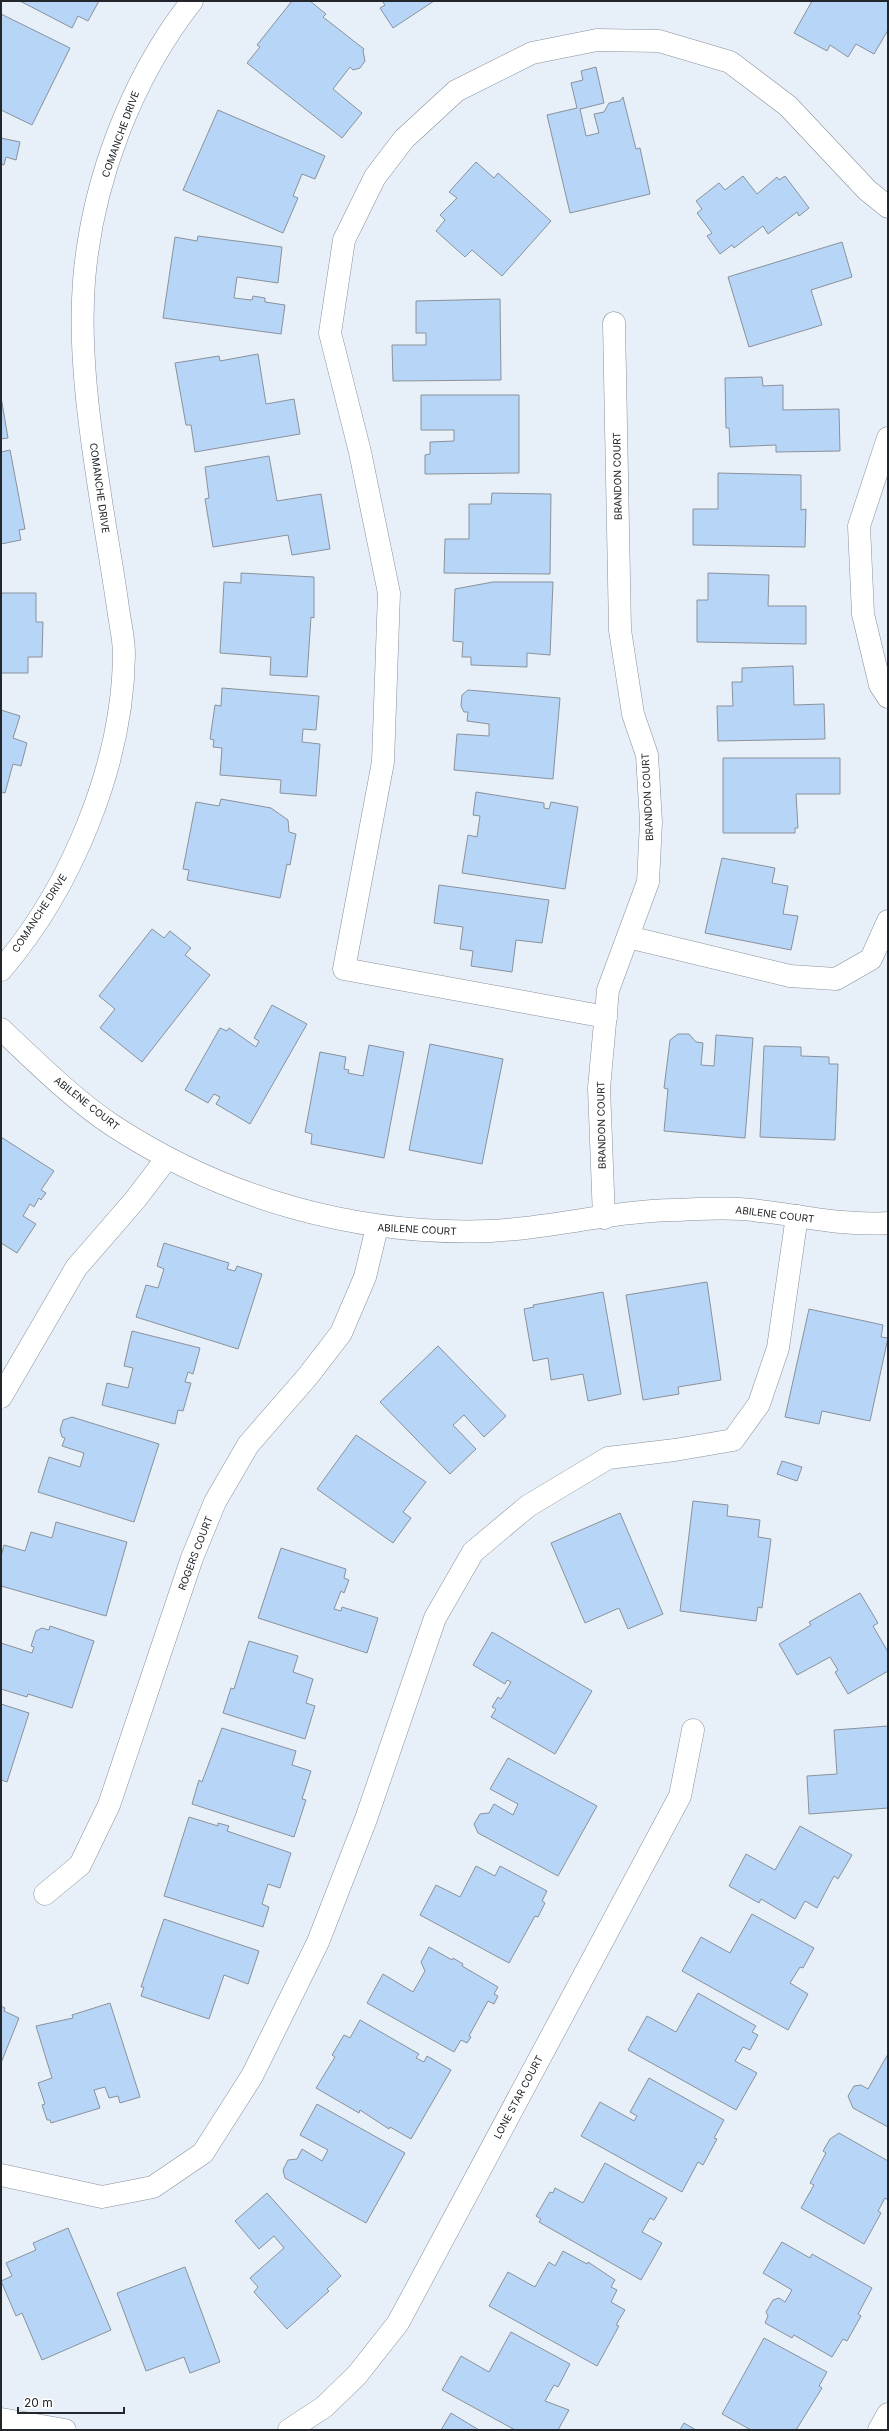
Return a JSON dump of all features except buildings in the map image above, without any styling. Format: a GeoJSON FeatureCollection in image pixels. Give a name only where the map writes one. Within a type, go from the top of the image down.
{"type":"FeatureCollection","features":[{"type":"Feature","properties":{"kind":"street","name":"COMANCHE DRIVE"},"geometry":{"type":"LineString","coordinates":[[1,970],[47,905],[65,874],[87,826],[103,781],[115,733],[122,689],[124,651],[97,478],[88,399],[83,342],[84,280],[92,227],[108,163],[139,82],[177,20],[192,1]]}},
{"type":"Feature","properties":{"kind":"street"},"geometry":{"type":"LineString","coordinates":[[606,1018],[344,969],[382,762],[389,594],[360,452],[330,333],[344,240],[380,170],[404,139],[456,92],[532,53],[597,40],[659,41],[730,62],[788,106],[867,190],[888,207]]}},
{"type":"Feature","properties":{"kind":"street","name":"BRANDON COURT"},"geometry":{"type":"LineString","coordinates":[[604,1218],[599,1088],[608,990],[648,882],[650,822],[647,755],[633,714],[620,630],[614,323]]}},
{"type":"Feature","properties":{"kind":"street"},"geometry":{"type":"LineString","coordinates":[[888,438],[859,526],[863,614],[880,685],[888,697]]}},
{"type":"Feature","properties":{"kind":"street"},"geometry":{"type":"LineString","coordinates":[[628,937],[790,976],[836,979],[871,959],[888,921]]}},
{"type":"Feature","properties":{"kind":"street","name":"ABILENE COURT"},"geometry":{"type":"LineString","coordinates":[[1,1029],[86,1105],[111,1124],[167,1158],[223,1185],[269,1202],[309,1213],[377,1227],[435,1232],[493,1231],[671,1210],[758,1210],[843,1223],[888,1223]]}},
{"type":"Feature","properties":{"kind":"street"},"geometry":{"type":"LineString","coordinates":[[1,1397],[76,1268],[135,1200],[167,1158]]}},
{"type":"Feature","properties":{"kind":"street"},"geometry":{"type":"LineString","coordinates":[[1,2175],[102,2197],[153,2187],[204,2153],[252,2076],[318,1942],[366,1819],[435,1618],[473,1552],[528,1506],[608,1458],[675,1450],[732,1440],[759,1404],[778,1348],[797,1216]]}},
{"type":"Feature","properties":{"kind":"street","name":"ROGERS COURT"},"geometry":{"type":"LineString","coordinates":[[45,1894],[80,1865],[110,1805],[192,1558],[215,1502],[248,1445],[308,1376],[341,1333],[365,1277],[377,1227]]}},
{"type":"Feature","properties":{"kind":"street","name":"LONE STAR COURT"},"geometry":{"type":"LineString","coordinates":[[289,2430],[324,2408],[351,2381],[398,2323],[680,1796],[693,1730]]}},
{"type":"Feature","properties":{"kind":"street"},"geometry":{"type":"LineString","coordinates":[[879,2430],[888,2414]]}},
{"type":"Feature","properties":{"kind":"street"},"geometry":{"type":"LineString","coordinates":[[1,2418],[65,2430]]}}]}
